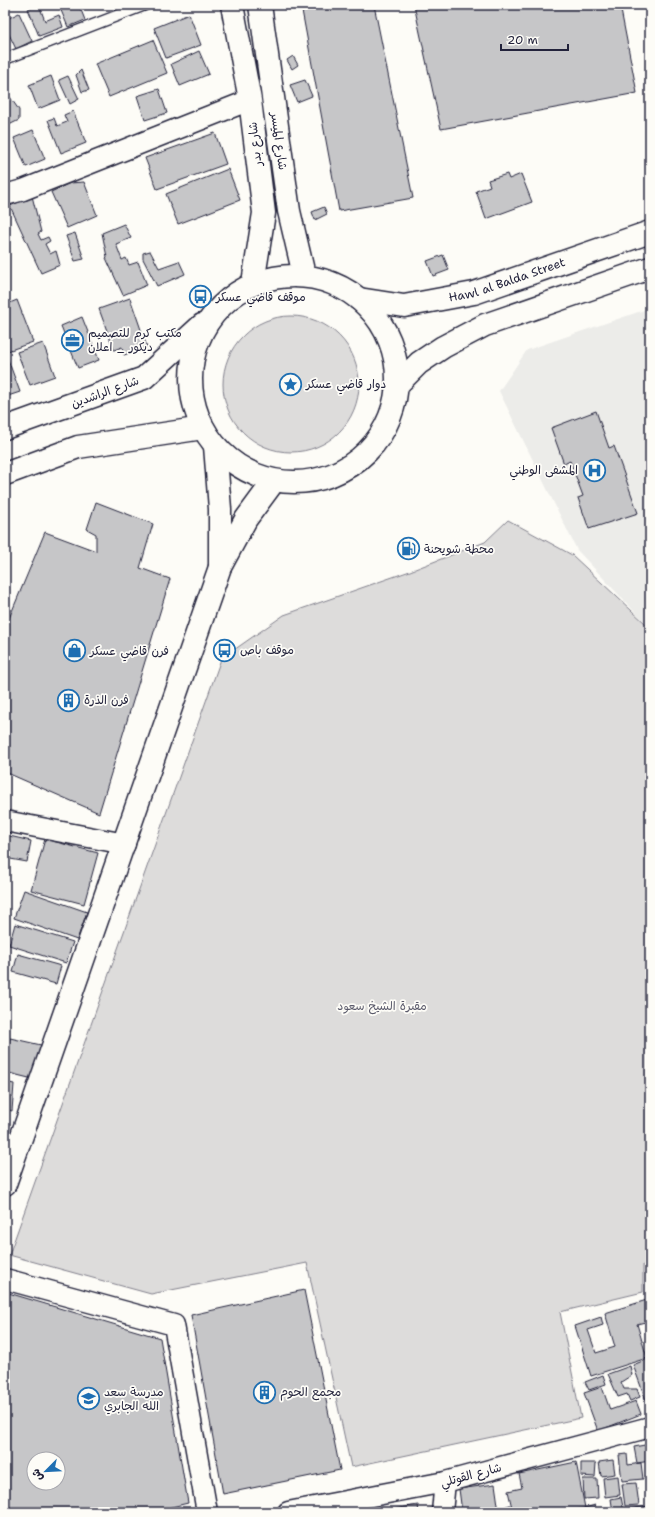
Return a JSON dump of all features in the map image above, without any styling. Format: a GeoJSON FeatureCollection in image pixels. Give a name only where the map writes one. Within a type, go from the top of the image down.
{"type":"FeatureCollection","features":[{"type":"Feature","properties":{"kind":"main road","name":"شارع بدر"},"geometry":{"type":"LineString","coordinates":[[232,5],[250,100],[264,213],[253,283]]}},
{"type":"Feature","properties":{"kind":"main road","name":"شارع الميسر"},"geometry":{"type":"LineString","coordinates":[[260,5],[289,211],[304,276]]}},
{"type":"Feature","properties":{"kind":"main road","name":"Hawl al Balda Street"},"geometry":{"type":"LineString","coordinates":[[359,299],[404,306],[474,293],[650,232]]}},
{"type":"Feature","properties":{"kind":"main road"},"geometry":{"type":"LineString","coordinates":[[397,385],[419,363],[443,347],[485,325],[650,268]]}},
{"type":"Feature","properties":{"kind":"main road"},"geometry":{"type":"LineString","coordinates":[[209,437],[232,462],[252,474],[274,481],[309,482],[343,471],[371,449],[390,419],[397,385],[394,353],[381,323],[359,299],[333,283],[304,276],[278,276],[253,283],[236,292],[222,304],[210,318],[196,344],[190,372],[193,401],[209,437],[220,509],[220,567]]}},
{"type":"Feature","properties":{"kind":"main road","name":"شارع الراشدين"},"geometry":{"type":"LineString","coordinates":[[5,428],[144,378],[210,318]]}},
{"type":"Feature","properties":{"kind":"main road"},"geometry":{"type":"LineString","coordinates":[[5,474],[78,447],[209,437]]}},
{"type":"Feature","properties":{"kind":"main road"},"geometry":{"type":"LineString","coordinates":[[5,1184],[125,844],[220,567],[246,519],[274,481]]}},
{"type":"Feature","properties":{"kind":"street"},"geometry":{"type":"LineString","coordinates":[[5,195],[23,190],[250,100]]}},
{"type":"Feature","properties":{"kind":"street"},"geometry":{"type":"LineString","coordinates":[[5,821],[125,844]]}},
{"type":"Feature","properties":{"kind":"street"},"geometry":{"type":"LineString","coordinates":[[5,1279],[174,1325],[207,1512]]}},
{"type":"Feature","properties":{"kind":"street","name":"شارع القوتلي"},"geometry":{"type":"LineString","coordinates":[[288,1512],[445,1482],[650,1427]]}},
{"type":"Feature","properties":{"kind":"street"},"geometry":{"type":"LineString","coordinates":[[442,1512],[445,1482]]}},
{"type":"Feature","properties":{"kind":"lane"},"geometry":{"type":"LineString","coordinates":[[5,59],[145,5]]}},
{"type":"Feature","properties":{"kind":"shaded area","name":"المشفى الوطني"},"geometry":{"type":"Polygon","coordinates":[[[650,308],[650,631],[646,624],[577,550],[499,391],[527,350],[650,308]]]}},
{"type":"Feature","properties":{"kind":"green space","name":"دوار قاضي عسكر"},"geometry":{"type":"Polygon","coordinates":[[[284,316],[298,316],[317,321],[339,336],[354,358],[358,371],[358,397],[354,410],[339,432],[317,447],[298,452],[284,452],[265,447],[243,432],[228,410],[223,391],[223,377],[228,358],[243,336],[265,321],[284,316]]]}},
{"type":"Feature","properties":{"kind":"green space","name":"مقبرة الشيخ سعود"},"geometry":{"type":"Polygon","coordinates":[[[508,520],[572,555],[646,624],[650,631],[650,1262],[643,1265],[643,1292],[560,1312],[581,1418],[351,1467],[307,1263],[151,1294],[9,1255],[221,659],[284,615],[410,571],[485,542],[508,520]]]}},
{"type":"Feature","properties":{"kind":"building"},"geometry":{"type":"Polygon","coordinates":[[[39,5],[45,21],[59,15],[63,27],[39,36],[28,9],[39,5]]]}},
{"type":"Feature","properties":{"kind":"building"},"geometry":{"type":"Polygon","coordinates":[[[66,5],[79,5],[85,20],[68,27],[60,8],[66,5]]]}},
{"type":"Feature","properties":{"kind":"building"},"geometry":{"type":"Polygon","coordinates":[[[301,5],[374,5],[413,198],[339,211],[301,5]]]}},
{"type":"Feature","properties":{"kind":"building"},"geometry":{"type":"Polygon","coordinates":[[[414,5],[620,5],[637,93],[441,129],[414,5]]]}},
{"type":"Feature","properties":{"kind":"building"},"geometry":{"type":"Polygon","coordinates":[[[19,13],[32,41],[16,49],[5,26],[5,20],[19,13]]]}},
{"type":"Feature","properties":{"kind":"building"},"geometry":{"type":"Polygon","coordinates":[[[189,14],[201,45],[166,58],[154,28],[189,14]]]}},
{"type":"Feature","properties":{"kind":"building"},"geometry":{"type":"Polygon","coordinates":[[[153,40],[167,73],[109,97],[95,64],[153,40]]]}},
{"type":"Feature","properties":{"kind":"building"},"geometry":{"type":"Polygon","coordinates":[[[199,51],[209,74],[180,86],[171,64],[199,51]]]}},
{"type":"Feature","properties":{"kind":"building"},"geometry":{"type":"Polygon","coordinates":[[[293,56],[298,65],[292,69],[287,60],[293,56]]]}},
{"type":"Feature","properties":{"kind":"building"},"geometry":{"type":"Polygon","coordinates":[[[81,70],[89,90],[82,92],[76,75],[81,70]]]}},
{"type":"Feature","properties":{"kind":"building"},"geometry":{"type":"Polygon","coordinates":[[[51,76],[60,100],[38,109],[29,85],[51,76]]]}},
{"type":"Feature","properties":{"kind":"building"},"geometry":{"type":"Polygon","coordinates":[[[68,76],[79,99],[70,104],[59,80],[68,76]]]}},
{"type":"Feature","properties":{"kind":"building"},"geometry":{"type":"Polygon","coordinates":[[[305,80],[312,96],[297,102],[290,85],[305,80]]]}},
{"type":"Feature","properties":{"kind":"building"},"geometry":{"type":"Polygon","coordinates":[[[159,89],[167,113],[145,120],[137,96],[159,89]]]}},
{"type":"Feature","properties":{"kind":"building"},"geometry":{"type":"Polygon","coordinates":[[[10,97],[19,110],[19,120],[9,125],[5,115],[5,99],[10,97]]]}},
{"type":"Feature","properties":{"kind":"building"},"geometry":{"type":"Polygon","coordinates":[[[73,111],[86,143],[61,153],[48,120],[54,118],[57,126],[67,122],[64,115],[73,111]]]}},
{"type":"Feature","properties":{"kind":"building"},"geometry":{"type":"Polygon","coordinates":[[[33,130],[45,159],[26,167],[14,138],[33,130]]]}},
{"type":"Feature","properties":{"kind":"building"},"geometry":{"type":"Polygon","coordinates":[[[215,133],[226,164],[157,189],[145,158],[215,133]]]}},
{"type":"Feature","properties":{"kind":"building"},"geometry":{"type":"Polygon","coordinates":[[[228,169],[240,200],[178,224],[166,194],[228,169]]]}},
{"type":"Feature","properties":{"kind":"building"},"geometry":{"type":"Polygon","coordinates":[[[507,174],[509,179],[521,174],[532,202],[486,219],[476,191],[490,186],[488,180],[507,174]]]}},
{"type":"Feature","properties":{"kind":"building"},"geometry":{"type":"Polygon","coordinates":[[[84,182],[97,215],[67,228],[51,192],[70,183],[84,182]]]}},
{"type":"Feature","properties":{"kind":"building"},"geometry":{"type":"Polygon","coordinates":[[[32,196],[41,232],[38,234],[41,240],[48,237],[50,241],[45,244],[50,254],[56,251],[60,265],[41,273],[10,206],[32,196]]]}},
{"type":"Feature","properties":{"kind":"building"},"geometry":{"type":"Polygon","coordinates":[[[324,207],[327,214],[315,220],[312,212],[324,207]]]}},
{"type":"Feature","properties":{"kind":"building"},"geometry":{"type":"Polygon","coordinates":[[[124,224],[131,238],[116,244],[122,260],[126,258],[129,265],[138,262],[147,285],[123,295],[106,258],[102,233],[124,224]]]}},
{"type":"Feature","properties":{"kind":"building"},"geometry":{"type":"Polygon","coordinates":[[[75,233],[84,259],[75,261],[66,236],[75,233]]]}},
{"type":"Feature","properties":{"kind":"building"},"geometry":{"type":"Polygon","coordinates":[[[150,251],[159,268],[179,261],[185,274],[157,286],[143,259],[143,253],[150,251]]]}},
{"type":"Feature","properties":{"kind":"building"},"geometry":{"type":"Polygon","coordinates":[[[443,255],[449,270],[433,276],[427,261],[443,255]]]}},
{"type":"Feature","properties":{"kind":"building"},"geometry":{"type":"Polygon","coordinates":[[[130,298],[147,347],[124,355],[122,347],[114,350],[99,309],[130,298]]]}},
{"type":"Feature","properties":{"kind":"building"},"geometry":{"type":"Polygon","coordinates":[[[17,300],[33,342],[5,352],[5,305],[17,300]]]}},
{"type":"Feature","properties":{"kind":"building"},"geometry":{"type":"Polygon","coordinates":[[[82,317],[99,360],[78,368],[61,326],[82,317]]]}},
{"type":"Feature","properties":{"kind":"building"},"geometry":{"type":"Polygon","coordinates":[[[43,343],[55,376],[30,385],[17,352],[43,343]]]}},
{"type":"Feature","properties":{"kind":"building"},"geometry":{"type":"Polygon","coordinates":[[[7,357],[20,392],[5,397],[5,358],[7,357]]]}},
{"type":"Feature","properties":{"kind":"building"},"geometry":{"type":"Polygon","coordinates":[[[596,411],[609,448],[614,446],[638,513],[589,529],[578,498],[583,496],[570,461],[564,464],[551,428],[596,411]]]}},
{"type":"Feature","properties":{"kind":"building","name":"فرن الذرة"},"geometry":{"type":"Polygon","coordinates":[[[96,502],[153,524],[140,568],[170,579],[99,813],[5,772],[5,628],[45,532],[96,551],[96,534],[87,529],[96,502]]]}},
{"type":"Feature","properties":{"kind":"building"},"geometry":{"type":"Polygon","coordinates":[[[5,835],[31,841],[27,862],[5,858],[5,835]]]}},
{"type":"Feature","properties":{"kind":"building"},"geometry":{"type":"Polygon","coordinates":[[[45,839],[98,853],[84,904],[31,890],[45,839]]]}},
{"type":"Feature","properties":{"kind":"building"},"geometry":{"type":"Polygon","coordinates":[[[24,890],[87,912],[77,940],[14,918],[24,890]]]}},
{"type":"Feature","properties":{"kind":"building"},"geometry":{"type":"Polygon","coordinates":[[[15,924],[73,942],[66,963],[9,945],[15,924]]]}},
{"type":"Feature","properties":{"kind":"building"},"geometry":{"type":"Polygon","coordinates":[[[18,954],[61,966],[56,984],[13,972],[18,954]]]}},
{"type":"Feature","properties":{"kind":"building"},"geometry":{"type":"Polygon","coordinates":[[[10,1038],[41,1045],[33,1079],[5,1072],[5,1058],[10,1038]]]}},
{"type":"Feature","properties":{"kind":"building"},"geometry":{"type":"Polygon","coordinates":[[[5,1082],[14,1084],[12,1111],[5,1109],[5,1082]]]}},
{"type":"Feature","properties":{"kind":"building","name":"مجمع الحوم"},"geometry":{"type":"Polygon","coordinates":[[[304,1290],[340,1470],[223,1494],[191,1315],[304,1290]]]}},
{"type":"Feature","properties":{"kind":"building","name":"مدرسة سعد الله الجابري"},"geometry":{"type":"Polygon","coordinates":[[[5,1292],[160,1338],[188,1503],[151,1512],[5,1512],[5,1292]]]}},
{"type":"Feature","properties":{"kind":"building"},"geometry":{"type":"Polygon","coordinates":[[[650,1299],[650,1325],[649,1321],[637,1324],[647,1358],[591,1376],[575,1326],[601,1317],[603,1325],[588,1330],[596,1353],[615,1347],[605,1313],[650,1299]]]}},
{"type":"Feature","properties":{"kind":"building"},"geometry":{"type":"Polygon","coordinates":[[[650,1358],[649,1376],[650,1411],[633,1365],[650,1358]]]}},
{"type":"Feature","properties":{"kind":"building"},"geometry":{"type":"Polygon","coordinates":[[[630,1366],[632,1375],[621,1382],[624,1389],[637,1389],[640,1397],[630,1401],[627,1394],[618,1397],[608,1374],[630,1366]]]}},
{"type":"Feature","properties":{"kind":"building"},"geometry":{"type":"Polygon","coordinates":[[[603,1375],[606,1384],[589,1390],[585,1382],[603,1375]]]}},
{"type":"Feature","properties":{"kind":"building"},"geometry":{"type":"Polygon","coordinates":[[[602,1387],[610,1410],[636,1401],[641,1414],[598,1431],[584,1393],[602,1387]]]}},
{"type":"Feature","properties":{"kind":"building"},"geometry":{"type":"Polygon","coordinates":[[[650,1444],[650,1461],[637,1463],[634,1447],[650,1444]]]}},
{"type":"Feature","properties":{"kind":"building"},"geometry":{"type":"Polygon","coordinates":[[[627,1454],[628,1465],[641,1463],[643,1479],[622,1481],[619,1455],[627,1454]]]}},
{"type":"Feature","properties":{"kind":"building"},"geometry":{"type":"Polygon","coordinates":[[[613,1460],[615,1474],[601,1476],[599,1462],[613,1460]]]}},
{"type":"Feature","properties":{"kind":"building"},"geometry":{"type":"Polygon","coordinates":[[[576,1462],[585,1508],[564,1512],[535,1512],[534,1508],[513,1512],[508,1491],[522,1488],[519,1474],[576,1462]]]}},
{"type":"Feature","properties":{"kind":"building"},"geometry":{"type":"Polygon","coordinates":[[[581,1463],[596,1463],[595,1477],[581,1476],[581,1463]]]}},
{"type":"Feature","properties":{"kind":"building"},"geometry":{"type":"Polygon","coordinates":[[[618,1476],[620,1495],[605,1497],[603,1478],[618,1476]]]}},
{"type":"Feature","properties":{"kind":"building"},"geometry":{"type":"Polygon","coordinates":[[[583,1479],[597,1479],[598,1498],[584,1499],[583,1479]]]}},
{"type":"Feature","properties":{"kind":"building"},"geometry":{"type":"Polygon","coordinates":[[[636,1483],[639,1505],[625,1506],[622,1484],[636,1483]]]}},
{"type":"Feature","properties":{"kind":"building"},"geometry":{"type":"Polygon","coordinates":[[[495,1484],[499,1512],[462,1512],[459,1489],[495,1484]]]}},
{"type":"Feature","properties":{"kind":"building"},"geometry":{"type":"Polygon","coordinates":[[[621,1497],[624,1512],[613,1512],[611,1499],[621,1497]]]}},
{"type":"Feature","properties":{"kind":"building"},"geometry":{"type":"Polygon","coordinates":[[[418,1505],[419,1512],[374,1512],[418,1505]]]}},
{"type":"Feature","properties":{"kind":"building"},"geometry":{"type":"Polygon","coordinates":[[[510,1505],[511,1512],[501,1512],[500,1508],[510,1505]]]}},
{"type":"Feature","properties":{"kind":"building"},"geometry":{"type":"Polygon","coordinates":[[[595,1505],[594,1512],[583,1512],[585,1508],[595,1505]]]}},
{"type":"Feature","properties":{"kind":"building"},"geometry":{"type":"Polygon","coordinates":[[[650,1506],[650,1512],[627,1512],[626,1509],[650,1506]]]}},
{"type":"Feature","properties":{"kind":"place","name":"موقف قاضي عسكر"},"geometry":{"type":"Point","coordinates":[200,297]}},
{"type":"Feature","properties":{"kind":"place","name":"مكتب كرم للتصميم ديكور _ اعلان"},"geometry":{"type":"Point","coordinates":[73,340]}},
{"type":"Feature","properties":{"kind":"place","name":"دوار قاضي عسكر"},"geometry":{"type":"Point","coordinates":[290,384]}},
{"type":"Feature","properties":{"kind":"place","name":"المشفى الوطني"},"geometry":{"type":"Point","coordinates":[594,470]}},
{"type":"Feature","properties":{"kind":"place","name":"محطة شويحنة"},"geometry":{"type":"Point","coordinates":[408,549]}},
{"type":"Feature","properties":{"kind":"place","name":"موقف باص"},"geometry":{"type":"Point","coordinates":[225,650]}},
{"type":"Feature","properties":{"kind":"place","name":"فرن قاضي عسكر"},"geometry":{"type":"Point","coordinates":[74,651]}},
{"type":"Feature","properties":{"kind":"place","name":"فرن الذرة"},"geometry":{"type":"Point","coordinates":[69,700]}},
{"type":"Feature","properties":{"kind":"place","name":"مجمع الحوم"},"geometry":{"type":"Point","coordinates":[265,1392]}},
{"type":"Feature","properties":{"kind":"place","name":"مدرسة سعد الله الجابري"},"geometry":{"type":"Point","coordinates":[88,1399]}}]}
